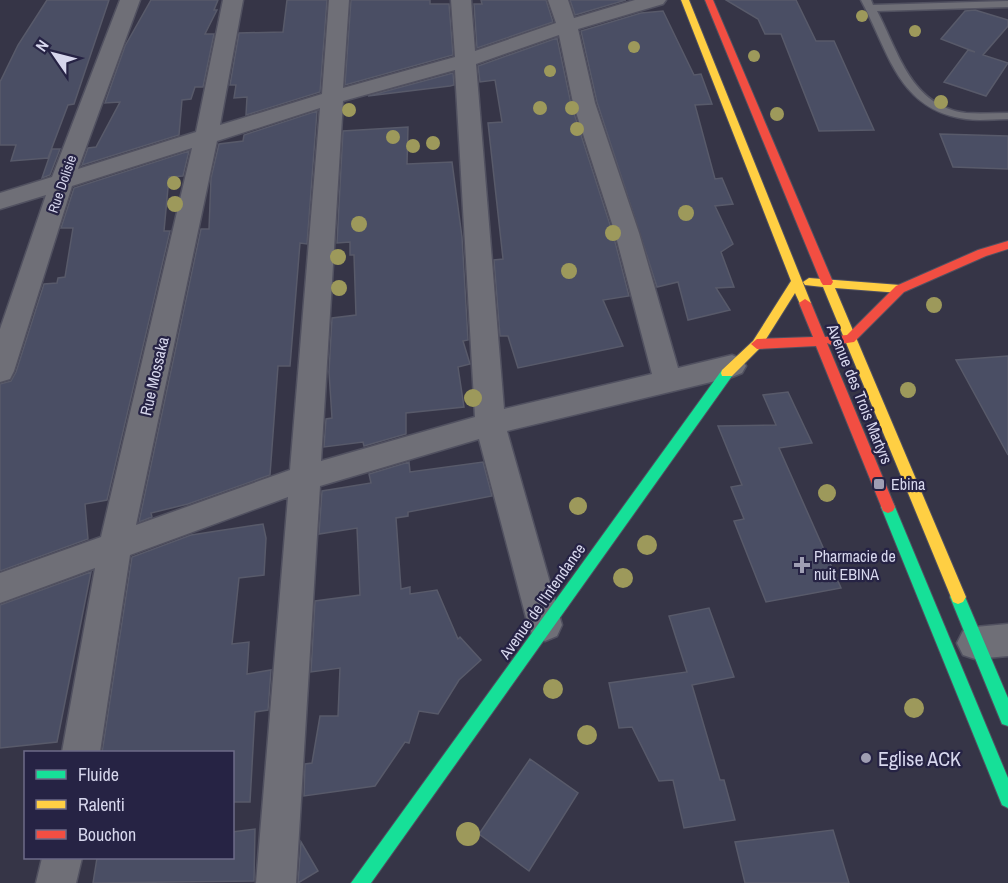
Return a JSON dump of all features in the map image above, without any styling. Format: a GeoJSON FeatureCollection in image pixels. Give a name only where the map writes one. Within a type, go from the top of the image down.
{"type":"FeatureCollection","features":[{"type":"Feature","properties":{"kind":"main road","name":"Avenue des Trois Martyrs"},"geometry":{"type":"LineString","coordinates":[[685,0],[817,341],[1008,798]]}},
{"type":"Feature","properties":{"kind":"main road","name":"Avenue des Trois Martyrs"},"geometry":{"type":"LineString","coordinates":[[709,0],[850,339],[992,642],[1008,718]]}},
{"type":"Feature","properties":{"kind":"main road"},"geometry":{"type":"LineString","coordinates":[[757,344],[850,339],[864,308],[963,261],[1008,245]]}},
{"type":"Feature","properties":{"kind":"main road"},"geometry":{"type":"LineString","coordinates":[[796,282],[827,281],[900,289]]}},
{"type":"Feature","properties":{"kind":"main road","name":"Avenue de l'Intendance"},"geometry":{"type":"LineString","coordinates":[[360,883],[732,366],[757,344],[796,282]]}},
{"type":"Feature","properties":{"kind":"main road"},"geometry":{"type":"LineString","coordinates":[[846,284],[864,308]]}},
{"type":"Feature","properties":{"kind":"main road"},"geometry":{"type":"LineString","coordinates":[[784,301],[793,322],[817,341]]}},
{"type":"Feature","properties":{"kind":"street","name":"Rue Dolisie"},"geometry":{"type":"LineString","coordinates":[[0,370],[62,181],[130,0]]}},
{"type":"Feature","properties":{"kind":"street","name":"Rue Mossaka"},"geometry":{"type":"LineString","coordinates":[[81,751],[115,549],[206,138],[232,0]]}},
{"type":"Feature","properties":{"kind":"street"},"geometry":{"type":"LineString","coordinates":[[276,883],[330,98],[339,0]]}},
{"type":"Feature","properties":{"kind":"street"},"geometry":{"type":"LineString","coordinates":[[461,0],[490,424],[545,625]]}},
{"type":"Feature","properties":{"kind":"street"},"geometry":{"type":"LineString","coordinates":[[558,0],[567,26],[584,103],[627,233],[667,379]]}},
{"type":"Feature","properties":{"kind":"street"},"geometry":{"type":"LineString","coordinates":[[0,201],[330,98],[465,61],[567,26],[656,0]]}},
{"type":"Feature","properties":{"kind":"street"},"geometry":{"type":"LineString","coordinates":[[0,588],[115,549],[305,478],[490,424],[667,379],[732,366]]}},
{"type":"Feature","properties":{"kind":"street"},"geometry":{"type":"LineString","coordinates":[[56,883],[62,859]]}},
{"type":"Feature","properties":{"kind":"lane"},"geometry":{"type":"LineString","coordinates":[[1008,4],[868,4],[910,89],[925,103],[965,116],[1008,116]]}},
{"type":"Feature","properties":{"kind":"building"},"geometry":{"type":"Polygon","coordinates":[[[47,0],[109,0],[74,104],[68,105],[48,158],[11,161],[16,145],[0,145],[0,82],[18,45],[47,0]]]}},
{"type":"Feature","properties":{"kind":"building"},"geometry":{"type":"Polygon","coordinates":[[[151,0],[218,0],[214,10],[217,10],[205,34],[214,34],[203,87],[195,87],[191,99],[182,100],[179,135],[82,165],[88,148],[96,147],[120,102],[105,103],[125,46],[151,0]]]}},
{"type":"Feature","properties":{"kind":"building"},"geometry":{"type":"Polygon","coordinates":[[[287,0],[327,0],[320,92],[246,115],[247,97],[234,98],[236,85],[230,85],[239,33],[283,32],[287,0]]]}},
{"type":"Feature","properties":{"kind":"building"},"geometry":{"type":"Polygon","coordinates":[[[351,0],[430,0],[430,4],[449,4],[453,55],[345,85],[351,0]]]}},
{"type":"Feature","properties":{"kind":"building"},"geometry":{"type":"Polygon","coordinates":[[[481,0],[546,0],[553,22],[477,48],[474,4],[482,4],[481,0]]]}},
{"type":"Feature","properties":{"kind":"building"},"geometry":{"type":"Polygon","coordinates":[[[570,0],[626,0],[575,15],[570,0]]]}},
{"type":"Feature","properties":{"kind":"building"},"geometry":{"type":"Polygon","coordinates":[[[726,0],[796,0],[816,41],[834,41],[874,130],[819,131],[781,34],[765,34],[758,19],[726,0]]]}},
{"type":"Feature","properties":{"kind":"building"},"geometry":{"type":"Polygon","coordinates":[[[975,10],[1008,20],[1008,26],[983,55],[1008,63],[986,96],[944,82],[968,50],[975,52],[941,39],[965,11],[975,10]]]}},
{"type":"Feature","properties":{"kind":"building"},"geometry":{"type":"Polygon","coordinates":[[[663,11],[694,75],[701,74],[712,104],[695,105],[715,179],[722,178],[733,204],[715,206],[733,244],[721,252],[734,287],[716,288],[730,310],[688,320],[678,282],[657,287],[597,102],[581,31],[641,13],[663,11]]]}},
{"type":"Feature","properties":{"kind":"building"},"geometry":{"type":"Polygon","coordinates":[[[557,38],[571,104],[613,234],[629,296],[603,300],[623,346],[518,368],[508,336],[500,336],[494,260],[503,259],[488,123],[502,122],[495,80],[480,82],[478,66],[557,38]]]}},
{"type":"Feature","properties":{"kind":"building"},"geometry":{"type":"Polygon","coordinates":[[[453,73],[454,85],[368,96],[453,73]]]}},
{"type":"Feature","properties":{"kind":"building"},"geometry":{"type":"Polygon","coordinates":[[[317,111],[307,244],[300,243],[290,366],[278,366],[270,475],[188,504],[151,513],[152,517],[139,522],[201,229],[209,229],[211,178],[219,144],[243,141],[244,135],[317,111]]]}},
{"type":"Feature","properties":{"kind":"building"},"geometry":{"type":"Polygon","coordinates":[[[408,127],[407,164],[452,162],[462,237],[468,340],[463,341],[470,364],[458,367],[464,407],[406,413],[406,434],[364,446],[363,442],[324,447],[326,419],[332,418],[329,372],[332,318],[356,315],[354,255],[350,255],[350,242],[337,243],[343,131],[408,127]]]}},
{"type":"Feature","properties":{"kind":"building"},"geometry":{"type":"Polygon","coordinates":[[[940,134],[1008,136],[1008,169],[953,167],[940,134]]]}},
{"type":"Feature","properties":{"kind":"building"},"geometry":{"type":"Polygon","coordinates":[[[52,149],[60,149],[50,175],[42,178],[52,149]]]}},
{"type":"Feature","properties":{"kind":"building"},"geometry":{"type":"Polygon","coordinates":[[[189,151],[183,176],[169,177],[164,231],[170,231],[107,500],[85,504],[88,539],[0,571],[0,384],[11,381],[16,372],[44,284],[57,283],[58,278],[65,277],[73,228],[61,228],[74,188],[189,151]]]}},
{"type":"Feature","properties":{"kind":"building"},"geometry":{"type":"Polygon","coordinates":[[[1008,356],[1008,455],[956,360],[1008,356]]]}},
{"type":"Feature","properties":{"kind":"building"},"geometry":{"type":"Polygon","coordinates":[[[788,392],[812,443],[779,448],[841,588],[766,602],[734,521],[744,519],[731,487],[742,485],[718,426],[776,425],[763,395],[788,392]]]}},
{"type":"Feature","properties":{"kind":"building"},"geometry":{"type":"Polygon","coordinates":[[[409,462],[410,472],[483,462],[492,496],[408,512],[408,516],[396,518],[401,589],[410,587],[410,594],[437,590],[458,639],[460,637],[481,660],[459,680],[438,714],[419,711],[409,743],[405,742],[375,786],[304,796],[305,764],[312,763],[320,716],[338,716],[340,668],[311,672],[315,601],[360,595],[357,528],[319,534],[322,491],[371,483],[369,474],[409,462]]]}},
{"type":"Feature","properties":{"kind":"building"},"geometry":{"type":"Polygon","coordinates":[[[263,524],[266,538],[264,575],[239,578],[232,644],[249,642],[247,674],[271,670],[268,710],[255,712],[250,802],[234,802],[234,751],[102,751],[132,557],[191,535],[263,524]]]}},
{"type":"Feature","properties":{"kind":"building"},"geometry":{"type":"Polygon","coordinates":[[[91,572],[57,742],[0,748],[0,605],[91,572]]]}},
{"type":"Feature","properties":{"kind":"building"},"geometry":{"type":"Polygon","coordinates":[[[709,608],[734,677],[692,685],[720,780],[724,780],[735,820],[684,828],[673,780],[659,781],[632,727],[619,728],[609,683],[687,672],[669,616],[709,608]]]}},
{"type":"Feature","properties":{"kind":"building"},"geometry":{"type":"Polygon","coordinates":[[[530,759],[578,793],[529,871],[479,834],[530,759]]]}},
{"type":"Feature","properties":{"kind":"building"},"geometry":{"type":"Polygon","coordinates":[[[255,829],[254,881],[93,883],[97,859],[234,859],[234,832],[255,829]]]}},
{"type":"Feature","properties":{"kind":"building"},"geometry":{"type":"Polygon","coordinates":[[[833,830],[849,883],[745,883],[735,842],[833,830]]]}},
{"type":"Feature","properties":{"kind":"building"},"geometry":{"type":"Polygon","coordinates":[[[301,842],[318,871],[298,883],[301,842]]]}},
{"type":"Feature","properties":{"kind":"traffic: fast"},"geometry":{"type":"LineString","coordinates":[[360,883],[727,373]]}},
{"type":"Feature","properties":{"kind":"traffic: fast"},"geometry":{"type":"LineString","coordinates":[[888,507],[1008,799]]}},
{"type":"Feature","properties":{"kind":"traffic: fast"},"geometry":{"type":"LineString","coordinates":[[958,597],[1008,718]]}},
{"type":"Feature","properties":{"kind":"traffic: slow"},"geometry":{"type":"LineString","coordinates":[[685,0],[805,303]]}},
{"type":"Feature","properties":{"kind":"traffic: slow"},"geometry":{"type":"LineString","coordinates":[[727,373],[757,344],[796,282]]}},
{"type":"Feature","properties":{"kind":"traffic: slow"},"geometry":{"type":"LineString","coordinates":[[809,282],[900,289]]}},
{"type":"Feature","properties":{"kind":"traffic: slow"},"geometry":{"type":"LineString","coordinates":[[827,282],[958,597]]}},
{"type":"Feature","properties":{"kind":"traffic: jam"},"geometry":{"type":"LineString","coordinates":[[709,0],[827,282]]}},
{"type":"Feature","properties":{"kind":"traffic: jam"},"geometry":{"type":"LineString","coordinates":[[832,340],[850,339],[900,289],[982,253],[1008,245]]}},
{"type":"Feature","properties":{"kind":"traffic: jam"},"geometry":{"type":"LineString","coordinates":[[805,303],[888,507]]}},
{"type":"Feature","properties":{"kind":"traffic: jam"},"geometry":{"type":"LineString","coordinates":[[757,344],[822,341]]}},
{"type":"Feature","properties":{"kind":"place","name":"Ebina"},"geometry":{"type":"Point","coordinates":[879,484]}},
{"type":"Feature","properties":{"kind":"place","name":"Pharmacie de nuit EBINA"},"geometry":{"type":"Point","coordinates":[802,565]}},
{"type":"Feature","properties":{"kind":"place","name":"Eglise ACK"},"geometry":{"type":"Point","coordinates":[866,758]}}]}
